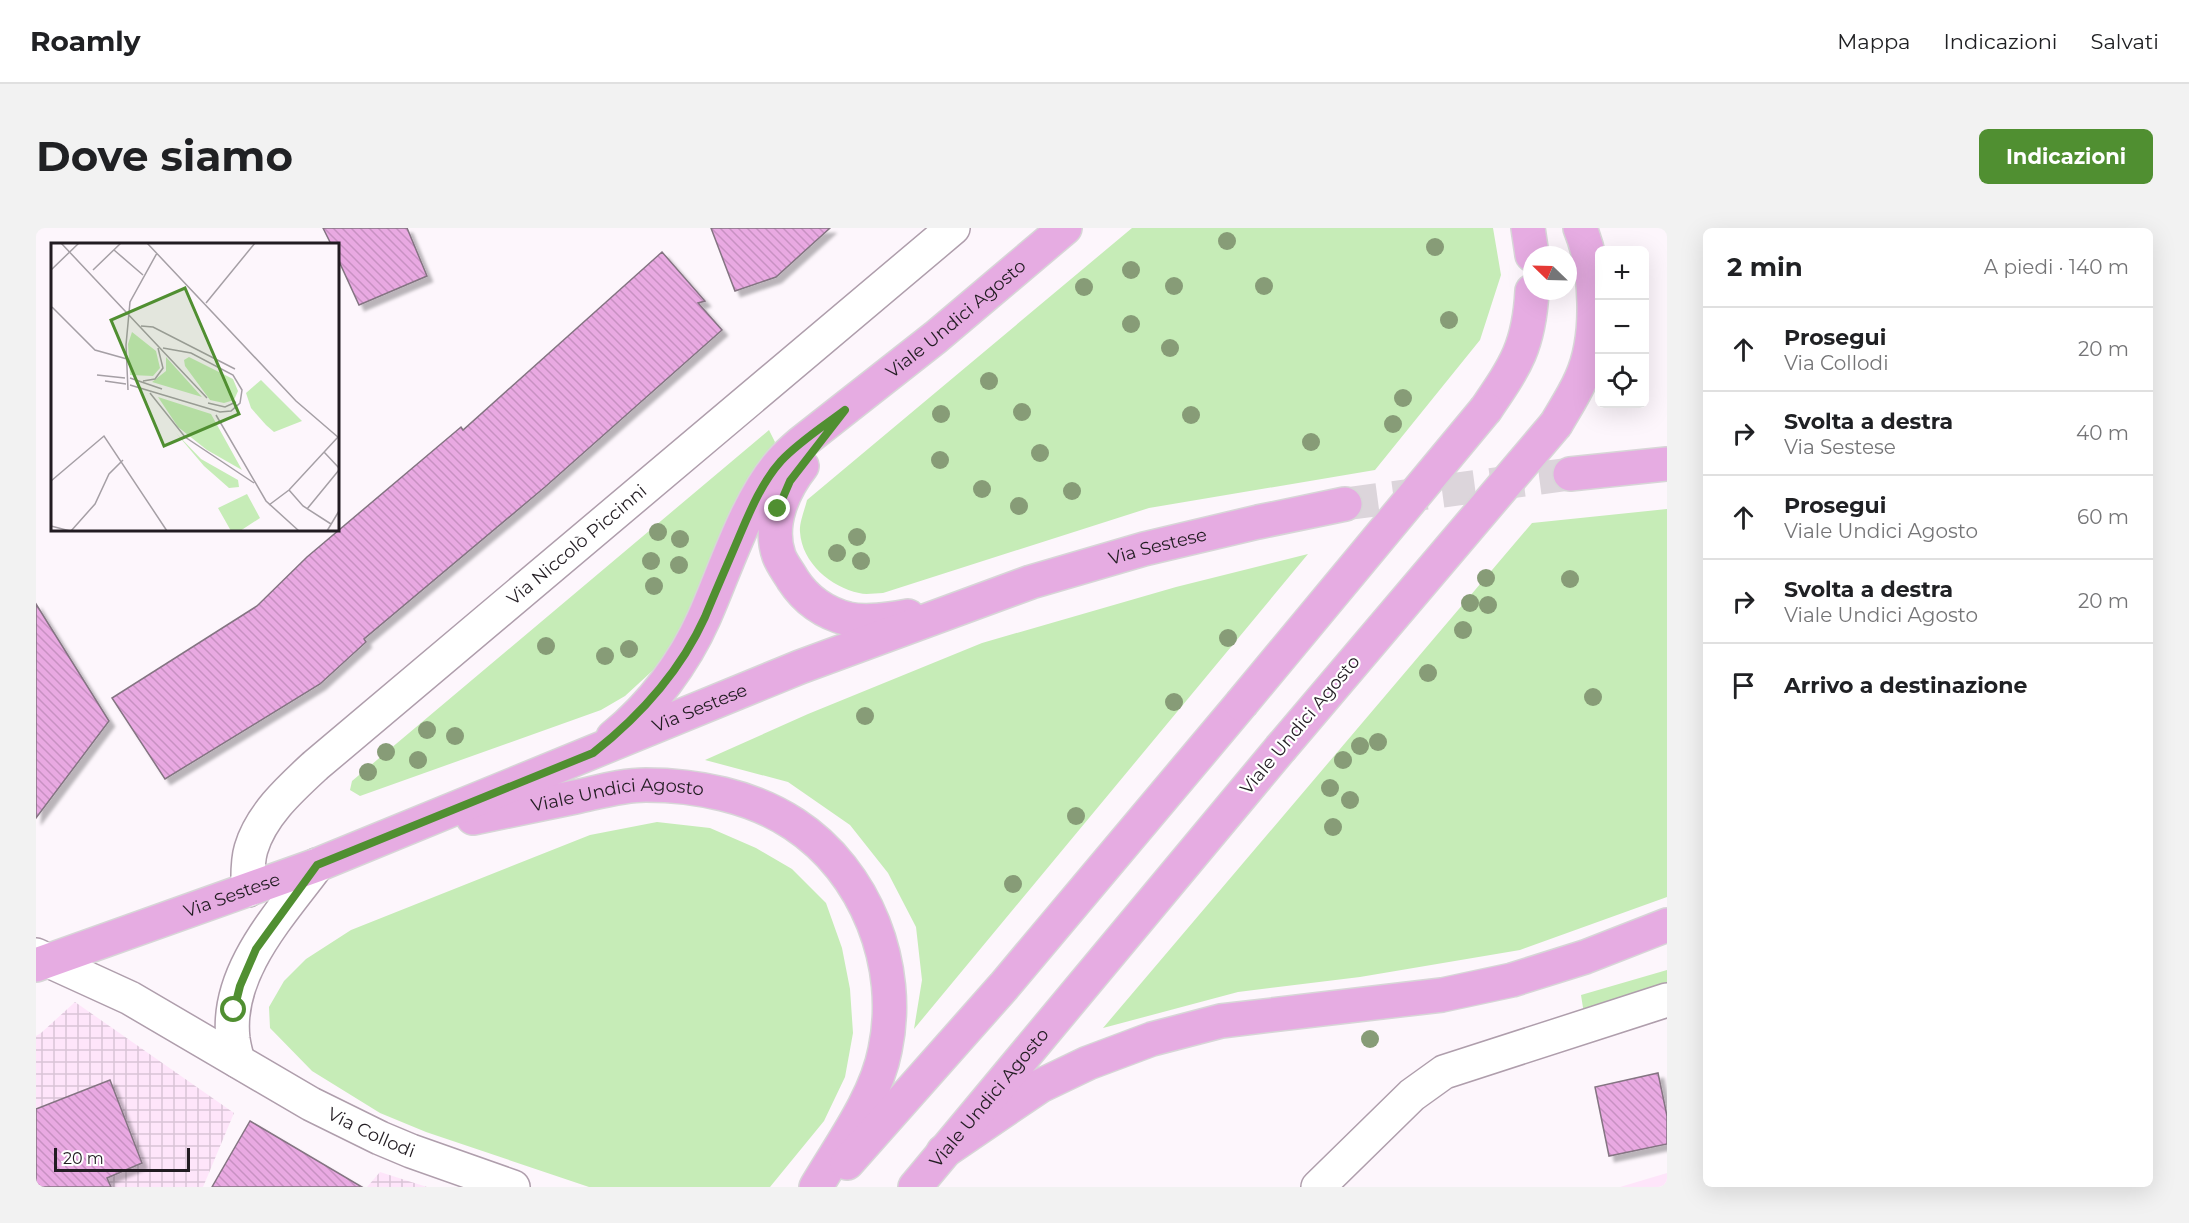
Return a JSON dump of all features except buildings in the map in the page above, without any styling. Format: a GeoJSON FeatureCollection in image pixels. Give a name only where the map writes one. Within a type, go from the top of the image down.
{"type":"FeatureCollection","features":[{"type":"Feature","properties":{"kind":"main road","name":"Viale Undici Agosto"},"geometry":{"type":"LineString","coordinates":[[593,753],[620,731],[651,699],[688,650],[704,619],[752,508],[780,462],[936,337],[1065,228]]}},
{"type":"Feature","properties":{"kind":"main road"},"geometry":{"type":"LineString","coordinates":[[1528,228],[1531,246]]}},
{"type":"Feature","properties":{"kind":"main road","name":"Viale Undici Agosto"},"geometry":{"type":"LineString","coordinates":[[915,1187],[1280,749],[1556,424],[1581,379],[1591,352],[1594,300],[1592,269],[1586,242],[1580,228]]}},
{"type":"Feature","properties":{"kind":"main road"},"geometry":{"type":"LineString","coordinates":[[826,1187],[1004,986],[1486,409],[1515,366],[1524,346],[1531,317],[1532,300]]}},
{"type":"Feature","properties":{"kind":"main road","name":"Viale Undici Agosto"},"geometry":{"type":"LineString","coordinates":[[845,410],[790,481],[778,509],[776,540],[780,557],[790,575],[811,602],[850,619],[899,618],[968,605]]}},
{"type":"Feature","properties":{"kind":"main road"},"geometry":{"type":"LineString","coordinates":[[1570,474],[1667,464]]}},
{"type":"Feature","properties":{"kind":"main road","name":"Via Sestese"},"geometry":{"type":"LineString","coordinates":[[40,960],[317,865],[801,668],[1031,582],[1106,559],[1258,522],[1345,504]]}},
{"type":"Feature","properties":{"kind":"main road","name":"Viale Undici Agosto"},"geometry":{"type":"LineString","coordinates":[[386,836],[626,786],[647,785],[690,788],[729,796],[774,813],[814,839],[854,884],[863,901],[879,938],[889,983],[886,1050],[880,1068],[861,1110],[816,1187]]}},
{"type":"Feature","properties":{"kind":"main road"},"geometry":{"type":"LineString","coordinates":[[943,1152],[1040,1086],[1088,1063],[1152,1039],[1221,1021],[1442,995],[1512,980],[1585,957],[1666,925]]}},
{"type":"Feature","properties":{"kind":"street","name":"Via Niccolò Piccinni"},"geometry":{"type":"LineString","coordinates":[[248,890],[251,849],[259,830],[292,787],[953,228]]}},
{"type":"Feature","properties":{"kind":"street"},"geometry":{"type":"LineString","coordinates":[[238,1061],[233,1039],[233,1023],[244,974],[256,949],[317,865]]}},
{"type":"Feature","properties":{"kind":"street","name":"Via Collodi"},"geometry":{"type":"LineString","coordinates":[[40,960],[130,998],[311,1104],[380,1138],[513,1187]]}},
{"type":"Feature","properties":{"kind":"street"},"geometry":{"type":"LineString","coordinates":[[1318,1187],[1412,1095],[1444,1072],[1667,1000]]}},
{"type":"Feature","properties":{"kind":"shaded area"},"geometry":{"type":"Polygon","coordinates":[[[75,1002],[234,1113],[203,1187],[36,1187],[36,1036],[75,1002]]]}},
{"type":"Feature","properties":{"kind":"shaded area"},"geometry":{"type":"Polygon","coordinates":[[[380,1172],[427,1187],[367,1187],[380,1172]]]}},
{"type":"Feature","properties":{"kind":"shaded area"},"geometry":{"type":"Polygon","coordinates":[[[1667,1173],[1667,1187],[1620,1187],[1667,1173]]]}},
{"type":"Feature","properties":{"kind":"green space"},"geometry":{"type":"Polygon","coordinates":[[[1132,228],[1493,228],[1501,275],[1480,340],[1375,470],[1149,508],[883,593],[865,594],[849,590],[820,572],[806,554],[802,543],[800,528],[807,500],[1132,228]]]}},
{"type":"Feature","properties":{"kind":"green space"},"geometry":{"type":"Polygon","coordinates":[[[769,430],[775,442],[751,483],[674,651],[625,696],[601,710],[360,796],[350,790],[352,781],[769,430]]]}},
{"type":"Feature","properties":{"kind":"green space"},"geometry":{"type":"Polygon","coordinates":[[[1667,509],[1667,897],[1520,950],[1360,977],[1238,992],[1103,1028],[1532,523],[1667,509]]]}},
{"type":"Feature","properties":{"kind":"green space"},"geometry":{"type":"Polygon","coordinates":[[[1308,554],[914,1029],[922,980],[916,927],[888,873],[850,825],[788,782],[705,760],[808,714],[982,643],[1176,587],[1308,554]]]}},
{"type":"Feature","properties":{"kind":"green space"},"geometry":{"type":"Polygon","coordinates":[[[657,822],[710,828],[756,848],[792,869],[826,903],[842,948],[850,989],[853,1033],[845,1077],[824,1121],[770,1187],[589,1187],[426,1132],[380,1113],[312,1071],[270,1028],[269,1007],[284,981],[306,959],[351,930],[590,835],[657,822]]]}},
{"type":"Feature","properties":{"kind":"green space"},"geometry":{"type":"Polygon","coordinates":[[[1667,970],[1667,987],[1584,1014],[1581,995],[1667,970]]]}},
{"type":"Feature","properties":{"kind":"tunnel"},"geometry":{"type":"LineString","coordinates":[[1345,504],[1570,474]]}},
{"type":"Feature","properties":{"kind":"route"},"geometry":{"type":"LineString","coordinates":[[234,1010],[244,974],[256,949],[317,865],[593,753],[620,731],[666,682],[688,650],[704,619],[752,508],[780,462],[845,410],[790,481],[778,509]]}}]}
